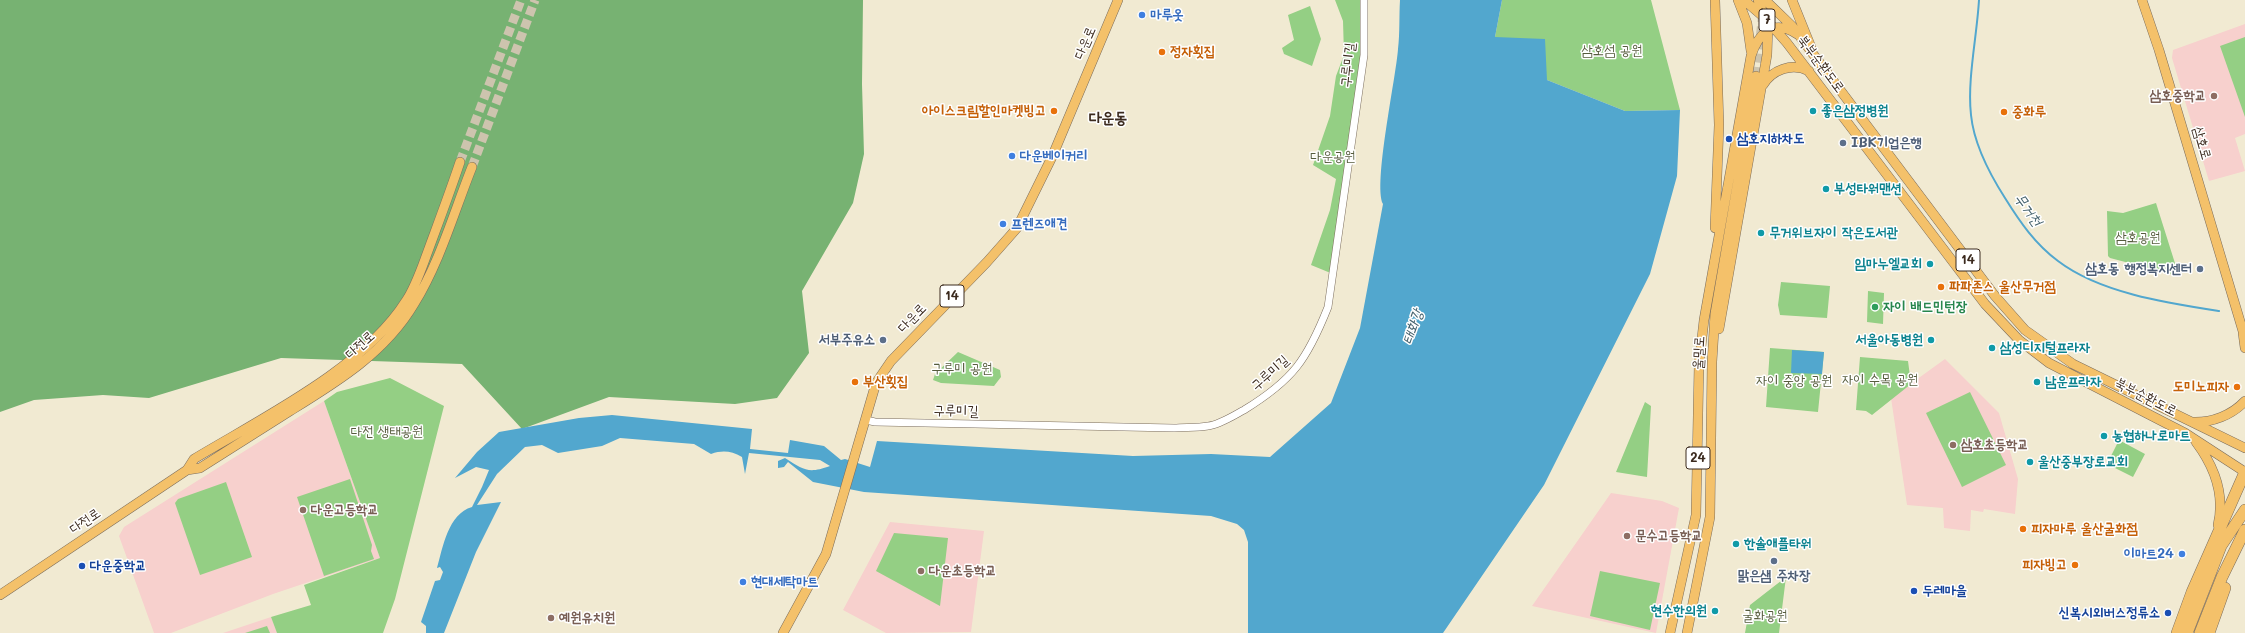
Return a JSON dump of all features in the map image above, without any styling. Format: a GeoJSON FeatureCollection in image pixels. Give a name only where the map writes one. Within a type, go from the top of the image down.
{"type":"FeatureCollection","features":[{"type":"Feature","properties":{"kind":"highway"},"geometry":{"type":"LineString","coordinates":[[2177,633],[2215,539],[2245,472]]}},
{"type":"Feature","properties":{"kind":"highway"},"geometry":{"type":"LineString","coordinates":[[2187,633],[2221,546],[2245,510]]}},
{"type":"Feature","properties":{"kind":"highway"},"geometry":{"type":"LineString","coordinates":[[2200,633],[2222,577],[2245,530]]}},
{"type":"Feature","properties":{"kind":"highway"},"geometry":{"type":"LineString","coordinates":[[2209,633],[2232,568],[2245,539]]}},
{"type":"Feature","properties":{"kind":"main road","name":"다운로"},"geometry":{"type":"LineString","coordinates":[[783,633],[826,554],[861,438],[869,402],[876,383],[890,360],[987,262],[1017,228],[1052,157],[1118,0]]}},
{"type":"Feature","properties":{"kind":"main road"},"geometry":{"type":"LineString","coordinates":[[1711,281],[1719,166],[1715,0]]}},
{"type":"Feature","properties":{"kind":"main road"},"geometry":{"type":"LineString","coordinates":[[1738,0],[1747,23],[1751,56]]}},
{"type":"Feature","properties":{"kind":"main road","name":"북부순환도로"},"geometry":{"type":"LineString","coordinates":[[1744,0],[1766,19],[1787,43],[1985,304],[2019,340],[2033,352],[2067,374],[2193,437],[2245,472]]}},
{"type":"Feature","properties":{"kind":"main road"},"geometry":{"type":"LineString","coordinates":[[1758,0],[1766,19]]}},
{"type":"Feature","properties":{"kind":"main road"},"geometry":{"type":"LineString","coordinates":[[1792,0],[1818,61]]}},
{"type":"Feature","properties":{"kind":"main road","name":"삼호로"},"geometry":{"type":"LineString","coordinates":[[2142,0],[2159,50],[2244,335]]}},
{"type":"Feature","properties":{"kind":"main road"},"geometry":{"type":"LineString","coordinates":[[1711,400],[1714,363],[1767,55],[1774,29],[1767,1]]}},
{"type":"Feature","properties":{"kind":"main road","name":"북부순환도로"},"geometry":{"type":"LineString","coordinates":[[1767,1],[1799,36],[1995,296],[2025,330],[2073,364],[2190,422]]}},
{"type":"Feature","properties":{"kind":"main road"},"geometry":{"type":"LineString","coordinates":[[1711,281],[1751,56],[1757,41],[1774,29],[1791,31],[1799,36]]}},
{"type":"Feature","properties":{"kind":"main road"},"geometry":{"type":"LineString","coordinates":[[1762,88],[1770,76],[1783,69],[1799,68],[1809,72]]}},
{"type":"Feature","properties":{"kind":"main road","name":"울밀로"},"geometry":{"type":"LineString","coordinates":[[1687,633],[1710,517],[1713,338],[1718,291],[1756,76]]}},
{"type":"Feature","properties":{"kind":"main road","name":"다전로"},"geometry":{"type":"LineString","coordinates":[[0,595],[187,470],[194,459],[311,388],[367,346],[391,322],[407,300],[421,270],[460,162]]}},
{"type":"Feature","properties":{"kind":"main road","name":"다전로"},"geometry":{"type":"LineString","coordinates":[[187,470],[200,468],[316,395],[351,372],[376,351],[397,328],[414,304],[430,275],[472,167]]}},
{"type":"Feature","properties":{"kind":"main road","name":"울밀로"},"geometry":{"type":"LineString","coordinates":[[1670,633],[1696,515],[1700,351],[1711,281]]}},
{"type":"Feature","properties":{"kind":"main road"},"geometry":{"type":"LineString","coordinates":[[2244,335],[2245,348]]}},
{"type":"Feature","properties":{"kind":"main road"},"geometry":{"type":"LineString","coordinates":[[2190,422],[2214,419],[2233,411],[2245,400]]}},
{"type":"Feature","properties":{"kind":"main road","name":"14"},"geometry":{"type":"LineString","coordinates":[[2190,422],[2245,448]]}},
{"type":"Feature","properties":{"kind":"main road"},"geometry":{"type":"LineString","coordinates":[[2193,437],[2207,457],[2219,493],[2220,514],[2215,539]]}},
{"type":"Feature","properties":{"kind":"street","name":"구루미길"},"geometry":{"type":"LineString","coordinates":[[866,420],[875,422],[1166,428],[1209,426],[1236,414],[1270,394],[1295,371],[1314,343],[1328,307],[1364,55],[1364,0]]}},
{"type":"Feature","properties":{"kind":"shaded area","name":"삼호중학교"},"geometry":{"type":"Polygon","coordinates":[[[2245,24],[2245,134],[2235,138],[2245,171],[2209,181],[2172,58],[2173,50],[2245,24]]]}},
{"type":"Feature","properties":{"kind":"shaded area","name":"삼호초등학교"},"geometry":{"type":"Polygon","coordinates":[[[1945,359],[1999,413],[2018,479],[2015,514],[1984,509],[1983,512],[1971,510],[1970,531],[1944,528],[1943,508],[1907,505],[1891,398],[1945,359]]]}},
{"type":"Feature","properties":{"kind":"shaded area"},"geometry":{"type":"Polygon","coordinates":[[[324,401],[380,558],[273,594],[171,633],[154,633],[119,536],[124,527],[324,401]]]}},
{"type":"Feature","properties":{"kind":"shaded area","name":"문수고등학교"},"geometry":{"type":"Polygon","coordinates":[[[1611,493],[1662,501],[1679,508],[1656,633],[1532,606],[1611,493]]]}},
{"type":"Feature","properties":{"kind":"shaded area","name":"다운초등학교"},"geometry":{"type":"Polygon","coordinates":[[[890,522],[984,531],[971,632],[886,633],[843,610],[890,522]]]}},
{"type":"Feature","properties":{"kind":"shaded area"},"geometry":{"type":"Polygon","coordinates":[[[271,617],[277,633],[223,633],[271,617]]]}},
{"type":"Feature","properties":{"kind":"green space"},"geometry":{"type":"Polygon","coordinates":[[[0,0],[863,0],[862,84],[864,154],[853,203],[802,291],[809,353],[777,398],[735,404],[609,397],[522,429],[462,364],[281,358],[149,398],[103,395],[34,400],[0,412],[0,0]]]}},
{"type":"Feature","properties":{"kind":"green space","name":"다운공원"},"geometry":{"type":"Polygon","coordinates":[[[1335,0],[1360,0],[1362,65],[1333,274],[1311,265],[1330,210],[1336,179],[1313,165],[1330,116],[1336,76],[1344,55],[1343,21],[1335,0]]]}},
{"type":"Feature","properties":{"kind":"green space","name":"삼호섬 공원"},"geometry":{"type":"Polygon","coordinates":[[[1502,0],[1651,0],[1680,110],[1625,111],[1547,80],[1495,37],[1502,0]]]}},
{"type":"Feature","properties":{"kind":"green space"},"geometry":{"type":"Polygon","coordinates":[[[1310,6],[1321,39],[1312,66],[1284,54],[1282,48],[1294,40],[1288,15],[1310,6]]]}},
{"type":"Feature","properties":{"kind":"green space"},"geometry":{"type":"Polygon","coordinates":[[[2245,37],[2245,117],[2220,46],[2245,37]]]}},
{"type":"Feature","properties":{"kind":"green space","name":"삼호공원"},"geometry":{"type":"Polygon","coordinates":[[[2156,203],[2179,276],[2110,258],[2108,256],[2107,211],[2123,213],[2156,203]]]}},
{"type":"Feature","properties":{"kind":"green space"},"geometry":{"type":"Polygon","coordinates":[[[1781,282],[1830,286],[1827,318],[1780,315],[1778,305],[1781,282]]]}},
{"type":"Feature","properties":{"kind":"green space","name":"자이 배드민턴장"},"geometry":{"type":"Polygon","coordinates":[[[1868,291],[1884,293],[1883,324],[1867,322],[1868,291]]]}},
{"type":"Feature","properties":{"kind":"green space","name":"자이 중앙 공원"},"geometry":{"type":"Polygon","coordinates":[[[1770,348],[1824,352],[1818,412],[1766,407],[1770,348]]]}},
{"type":"Feature","properties":{"kind":"green space","name":"구루미 공원"},"geometry":{"type":"Polygon","coordinates":[[[958,352],[1000,370],[1001,377],[994,386],[941,383],[933,380],[935,374],[958,352]]]}},
{"type":"Feature","properties":{"kind":"green space","name":"자이 수목 공원"},"geometry":{"type":"Polygon","coordinates":[[[1860,357],[1908,361],[1911,384],[1872,415],[1866,411],[1856,410],[1860,357]]]}},
{"type":"Feature","properties":{"kind":"green space","name":"다전 생태공원"},"geometry":{"type":"Polygon","coordinates":[[[390,378],[444,406],[395,599],[383,633],[277,633],[271,617],[311,605],[304,585],[380,558],[324,401],[337,392],[390,378]]]}},
{"type":"Feature","properties":{"kind":"green space"},"geometry":{"type":"Polygon","coordinates":[[[1970,392],[2006,465],[1962,487],[1926,413],[1970,392]]]}},
{"type":"Feature","properties":{"kind":"green space"},"geometry":{"type":"Polygon","coordinates":[[[1645,402],[1651,406],[1647,477],[1616,472],[1645,402]]]}},
{"type":"Feature","properties":{"kind":"green space"},"geometry":{"type":"Polygon","coordinates":[[[2119,440],[2145,454],[2133,477],[2107,464],[2119,440]]]}},
{"type":"Feature","properties":{"kind":"green space"},"geometry":{"type":"Polygon","coordinates":[[[350,479],[372,545],[371,551],[374,559],[324,576],[297,497],[350,479]]]}},
{"type":"Feature","properties":{"kind":"green space"},"geometry":{"type":"Polygon","coordinates":[[[226,482],[252,557],[200,575],[175,503],[178,499],[226,482]]]}},
{"type":"Feature","properties":{"kind":"green space"},"geometry":{"type":"Polygon","coordinates":[[[894,533],[948,538],[940,606],[876,571],[894,533]]]}},
{"type":"Feature","properties":{"kind":"green space"},"geometry":{"type":"Polygon","coordinates":[[[1600,571],[1660,583],[1650,630],[1590,616],[1600,571]]]}},
{"type":"Feature","properties":{"kind":"green space","name":"굴화공원"},"geometry":{"type":"Polygon","coordinates":[[[1786,577],[1779,633],[1745,633],[1750,605],[1786,577]]]}},
{"type":"Feature","properties":{"kind":"green space"},"geometry":{"type":"Polygon","coordinates":[[[267,626],[270,633],[245,633],[267,626]]]}},
{"type":"Feature","properties":{"kind":"water","name":"태화강"},"geometry":{"type":"Polygon","coordinates":[[[1400,0],[1502,0],[1495,37],[1545,39],[1547,80],[1625,111],[1680,110],[1677,176],[1650,274],[1544,485],[1443,633],[1248,633],[1248,542],[1244,530],[1237,524],[1211,516],[864,492],[813,482],[788,462],[784,467],[778,468],[778,461],[785,458],[806,470],[816,470],[830,466],[820,460],[749,453],[745,474],[742,457],[731,452],[711,454],[694,444],[620,438],[602,446],[558,453],[542,445],[525,447],[497,474],[477,505],[501,502],[476,552],[444,633],[426,633],[426,626],[421,622],[435,581],[440,580],[443,572],[440,567],[437,568],[444,541],[457,517],[472,507],[489,470],[476,467],[455,478],[477,452],[499,432],[579,418],[612,415],[752,429],[750,449],[788,453],[790,440],[824,446],[841,460],[845,459],[870,467],[877,441],[1133,456],[1211,454],[1270,457],[1331,403],[1360,328],[1383,204],[1381,193],[1381,175],[1398,49],[1400,0]]]}},
{"type":"Feature","properties":{"kind":"water"},"geometry":{"type":"Polygon","coordinates":[[[1792,350],[1824,352],[1822,374],[1791,373],[1792,350]]]}},
{"type":"Feature","properties":{"kind":"waterway","name":"무거천"},"geometry":{"type":"LineString","coordinates":[[1979,0],[1970,87],[1971,115],[1975,137],[1988,169],[2028,232],[2058,261],[2075,272],[2094,281],[2135,295],[2219,311]]}},
{"type":"Feature","properties":{"kind":"tunnel"},"geometry":{"type":"LineString","coordinates":[[460,162],[521,0]]}},
{"type":"Feature","properties":{"kind":"tunnel"},"geometry":{"type":"LineString","coordinates":[[472,167],[535,0]]}},
{"type":"Feature","properties":{"kind":"tunnel"},"geometry":{"type":"LineString","coordinates":[[1756,76],[1763,12]]}},
{"type":"Feature","properties":{"kind":"place","name":"마루옷"},"geometry":{"type":"Point","coordinates":[1142,15]}},
{"type":"Feature","properties":{"kind":"place","name":"정자횟집"},"geometry":{"type":"Point","coordinates":[1162,52]}},
{"type":"Feature","properties":{"kind":"place","name":"삼호중학교"},"geometry":{"type":"Point","coordinates":[2214,96]}},
{"type":"Feature","properties":{"kind":"place","name":"아이스크림할인마켓빙고"},"geometry":{"type":"Point","coordinates":[1054,111]}},
{"type":"Feature","properties":{"kind":"place","name":"좋은삼정병원"},"geometry":{"type":"Point","coordinates":[1813,111]}},
{"type":"Feature","properties":{"kind":"place","name":"중화루"},"geometry":{"type":"Point","coordinates":[2004,112]}},
{"type":"Feature","properties":{"kind":"place","name":"삼호지하차도"},"geometry":{"type":"Point","coordinates":[1729,139]}},
{"type":"Feature","properties":{"kind":"place","name":"IBK기업은행"},"geometry":{"type":"Point","coordinates":[1843,143]}},
{"type":"Feature","properties":{"kind":"place","name":"다운베이커리"},"geometry":{"type":"Point","coordinates":[1012,156]}},
{"type":"Feature","properties":{"kind":"place","name":"부성타워맨션"},"geometry":{"type":"Point","coordinates":[1826,189]}},
{"type":"Feature","properties":{"kind":"place","name":"프렌즈애견"},"geometry":{"type":"Point","coordinates":[1003,224]}},
{"type":"Feature","properties":{"kind":"place","name":"무거위브자이 작은도서관"},"geometry":{"type":"Point","coordinates":[1761,233]}},
{"type":"Feature","properties":{"kind":"place","name":"임마누엘교회"},"geometry":{"type":"Point","coordinates":[1930,264]}},
{"type":"Feature","properties":{"kind":"place","name":"삼호동 행정복지센터"},"geometry":{"type":"Point","coordinates":[2200,269]}},
{"type":"Feature","properties":{"kind":"place","name":"파파존스 울산무거점"},"geometry":{"type":"Point","coordinates":[1941,287]}},
{"type":"Feature","properties":{"kind":"place","name":"자이 배드민턴장"},"geometry":{"type":"Point","coordinates":[1875,307]}},
{"type":"Feature","properties":{"kind":"place","name":"서부주유소"},"geometry":{"type":"Point","coordinates":[883,340]}},
{"type":"Feature","properties":{"kind":"place","name":"서울아동병원"},"geometry":{"type":"Point","coordinates":[1931,340]}},
{"type":"Feature","properties":{"kind":"place","name":"삼성디지털프라자"},"geometry":{"type":"Point","coordinates":[1992,348]}},
{"type":"Feature","properties":{"kind":"place","name":"부산횟집"},"geometry":{"type":"Point","coordinates":[855,382]}},
{"type":"Feature","properties":{"kind":"place","name":"남운프라자"},"geometry":{"type":"Point","coordinates":[2037,382]}},
{"type":"Feature","properties":{"kind":"place","name":"도미노피자"},"geometry":{"type":"Point","coordinates":[2237,387]}},
{"type":"Feature","properties":{"kind":"place","name":"농협하나로마트"},"geometry":{"type":"Point","coordinates":[2104,436]}},
{"type":"Feature","properties":{"kind":"place","name":"삼호초등학교"},"geometry":{"type":"Point","coordinates":[1953,445]}},
{"type":"Feature","properties":{"kind":"place","name":"울산중부장로교회"},"geometry":{"type":"Point","coordinates":[2030,462]}},
{"type":"Feature","properties":{"kind":"place","name":"다운고등학교"},"geometry":{"type":"Point","coordinates":[303,510]}},
{"type":"Feature","properties":{"kind":"place","name":"피자마루 울산굴화점"},"geometry":{"type":"Point","coordinates":[2023,529]}},
{"type":"Feature","properties":{"kind":"place","name":"문수고등학교"},"geometry":{"type":"Point","coordinates":[1627,536]}},
{"type":"Feature","properties":{"kind":"place","name":"한솔애플타워"},"geometry":{"type":"Point","coordinates":[1736,544]}},
{"type":"Feature","properties":{"kind":"place","name":"이마트24"},"geometry":{"type":"Point","coordinates":[2182,554]}},
{"type":"Feature","properties":{"kind":"place","name":"맑은샘 주차장"},"geometry":{"type":"Point","coordinates":[1774,561]}},
{"type":"Feature","properties":{"kind":"place","name":"피자빙고"},"geometry":{"type":"Point","coordinates":[2075,565]}},
{"type":"Feature","properties":{"kind":"place","name":"다운중학교"},"geometry":{"type":"Point","coordinates":[82,566]}},
{"type":"Feature","properties":{"kind":"place","name":"다운초등학교"},"geometry":{"type":"Point","coordinates":[921,571]}},
{"type":"Feature","properties":{"kind":"place","name":"현대세탁마트"},"geometry":{"type":"Point","coordinates":[743,582]}},
{"type":"Feature","properties":{"kind":"place","name":"두레마을"},"geometry":{"type":"Point","coordinates":[1914,591]}},
{"type":"Feature","properties":{"kind":"place","name":"현수한의원"},"geometry":{"type":"Point","coordinates":[1715,611]}},
{"type":"Feature","properties":{"kind":"place","name":"신복시외버스정류소"},"geometry":{"type":"Point","coordinates":[2168,613]}},
{"type":"Feature","properties":{"kind":"place","name":"예원유치원"},"geometry":{"type":"Point","coordinates":[551,618]}},
{"type":"Feature","properties":{"kind":"district","name":"다운동"},"geometry":{"type":"Point","coordinates":[1108,118]}}]}
